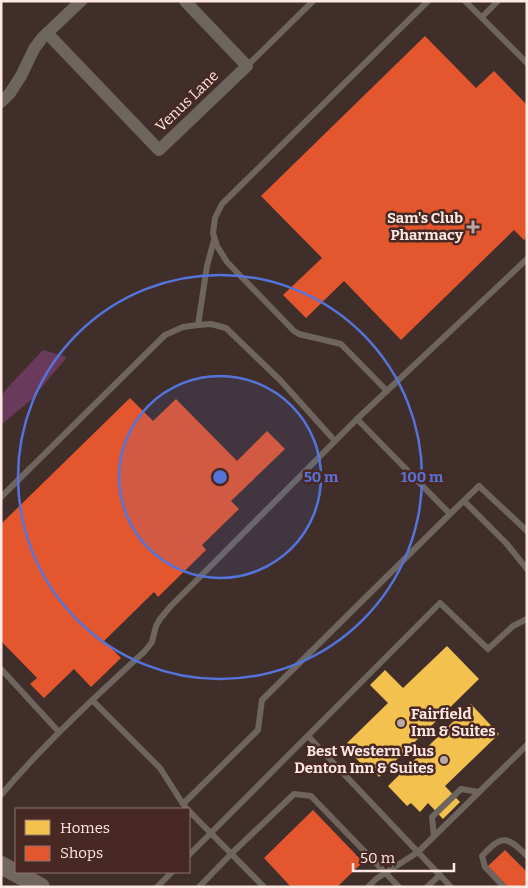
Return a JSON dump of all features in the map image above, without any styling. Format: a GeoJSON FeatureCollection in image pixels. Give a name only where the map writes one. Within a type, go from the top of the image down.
{"type":"FeatureCollection","features":[{"type":"Feature","properties":{"kind":"main road"},"geometry":{"type":"LineString","coordinates":[[1,865],[15,873]]}},
{"type":"Feature","properties":{"kind":"main road"},"geometry":{"type":"LineString","coordinates":[[16,873],[41,887]]}},
{"type":"Feature","properties":{"kind":"street"},"geometry":{"type":"LineString","coordinates":[[1,102],[18,82],[34,49],[42,38],[80,1]]}},
{"type":"Feature","properties":{"kind":"street"},"geometry":{"type":"LineString","coordinates":[[186,1],[247,66]]}},
{"type":"Feature","properties":{"kind":"street","name":"Venus Lane"},"geometry":{"type":"LineString","coordinates":[[47,33],[159,150],[247,66]]}},
{"type":"Feature","properties":{"kind":"lane"},"geometry":{"type":"LineString","coordinates":[[247,66],[313,1]]}},
{"type":"Feature","properties":{"kind":"lane"},"geometry":{"type":"LineString","coordinates":[[387,391],[341,344],[294,331],[227,262],[217,246],[213,233],[215,218],[222,204],[428,1]]}},
{"type":"Feature","properties":{"kind":"lane"},"geometry":{"type":"LineString","coordinates":[[465,1],[527,63]]}},
{"type":"Feature","properties":{"kind":"lane"},"geometry":{"type":"LineString","coordinates":[[482,17],[498,1]]}},
{"type":"Feature","properties":{"kind":"lane"},"geometry":{"type":"LineString","coordinates":[[198,325],[206,266],[215,239]]}},
{"type":"Feature","properties":{"kind":"lane"},"geometry":{"type":"LineString","coordinates":[[1,795],[59,732],[145,651],[152,642],[156,626],[170,607],[357,419],[527,258]]}},
{"type":"Feature","properties":{"kind":"lane"},"geometry":{"type":"LineString","coordinates":[[1,497],[165,335],[183,327],[211,324],[226,328],[281,381],[335,441]]}},
{"type":"Feature","properties":{"kind":"lane"},"geometry":{"type":"LineString","coordinates":[[357,419],[450,514]]}},
{"type":"Feature","properties":{"kind":"lane"},"geometry":{"type":"LineString","coordinates":[[93,701],[160,768],[186,808],[258,730],[262,700],[479,486],[527,531]]}},
{"type":"Feature","properties":{"kind":"lane"},"geometry":{"type":"LineString","coordinates":[[464,501],[506,543],[527,569]]}},
{"type":"Feature","properties":{"kind":"lane"},"geometry":{"type":"LineString","coordinates":[[190,854],[440,603],[488,649],[513,626],[527,619]]}},
{"type":"Feature","properties":{"kind":"lane"},"geometry":{"type":"LineString","coordinates":[[1,669],[59,732]]}},
{"type":"Feature","properties":{"kind":"lane"},"geometry":{"type":"LineString","coordinates":[[308,736],[451,887]]}},
{"type":"Feature","properties":{"kind":"lane"},"geometry":{"type":"LineString","coordinates":[[368,887],[376,879],[418,852],[527,745]]}},
{"type":"Feature","properties":{"kind":"lane"},"geometry":{"type":"LineString","coordinates":[[434,836],[432,816],[461,789],[479,792]]}},
{"type":"Feature","properties":{"kind":"lane"},"geometry":{"type":"LineString","coordinates":[[199,887],[294,794],[311,796],[399,887]]}},
{"type":"Feature","properties":{"kind":"lane"},"geometry":{"type":"LineString","coordinates":[[190,812],[264,887]]}},
{"type":"Feature","properties":{"kind":"lane"},"geometry":{"type":"LineString","coordinates":[[504,887],[485,867],[482,856],[500,840],[509,840],[527,856]]}},
{"type":"Feature","properties":{"kind":"lane"},"geometry":{"type":"LineString","coordinates":[[157,887],[171,873]]}},
{"type":"Feature","properties":{"kind":"lane"},"geometry":{"type":"LineString","coordinates":[[427,887],[440,875]]}},
{"type":"Feature","properties":{"kind":"shaded area"},"geometry":{"type":"Polygon","coordinates":[[[43,350],[67,357],[32,399],[1,425],[1,396],[43,350]]]}},
{"type":"Feature","properties":{"kind":"building: Homes","name":"Fairfield Inn & Suites"},"geometry":{"type":"Polygon","coordinates":[[[447,646],[479,679],[379,777],[375,772],[372,775],[349,751],[352,749],[347,743],[388,703],[370,685],[385,670],[403,688],[447,646]]]}},
{"type":"Feature","properties":{"kind":"building: Homes","name":"Best Western Plus Denton Inn & Suites"},"geometry":{"type":"Polygon","coordinates":[[[471,704],[499,734],[445,786],[460,802],[443,819],[428,803],[420,812],[411,803],[407,806],[388,786],[471,704]]]}},
{"type":"Feature","properties":{"kind":"building: Shops"},"geometry":{"type":"Polygon","coordinates":[[[425,36],[476,88],[494,71],[527,105],[527,237],[524,240],[514,230],[401,340],[344,281],[306,318],[283,295],[322,258],[261,196],[425,36]]]}},
{"type":"Feature","properties":{"kind":"building: Shops"},"geometry":{"type":"Polygon","coordinates":[[[130,398],[153,421],[176,399],[237,461],[267,431],[285,449],[231,501],[239,509],[202,545],[206,550],[158,597],[154,592],[104,641],[121,658],[91,687],[74,669],[44,698],[30,684],[37,678],[1,641],[1,524],[130,398]]]}},
{"type":"Feature","properties":{"kind":"building: Shops"},"geometry":{"type":"Polygon","coordinates":[[[313,810],[363,862],[337,887],[291,887],[264,858],[313,810]]]}},
{"type":"Feature","properties":{"kind":"building: Shops"},"geometry":{"type":"Polygon","coordinates":[[[505,850],[527,872],[527,887],[508,887],[488,866],[505,850]]]}},
{"type":"Feature","properties":{"kind":"place","name":"Sam's Club Pharmacy"},"geometry":{"type":"Point","coordinates":[473,227]}},
{"type":"Feature","properties":{"kind":"place","name":"Fairfield Inn & Suites"},"geometry":{"type":"Point","coordinates":[401,723]}},
{"type":"Feature","properties":{"kind":"place","name":"Best Western Plus Denton Inn & Suites"},"geometry":{"type":"Point","coordinates":[444,760]}}]}
